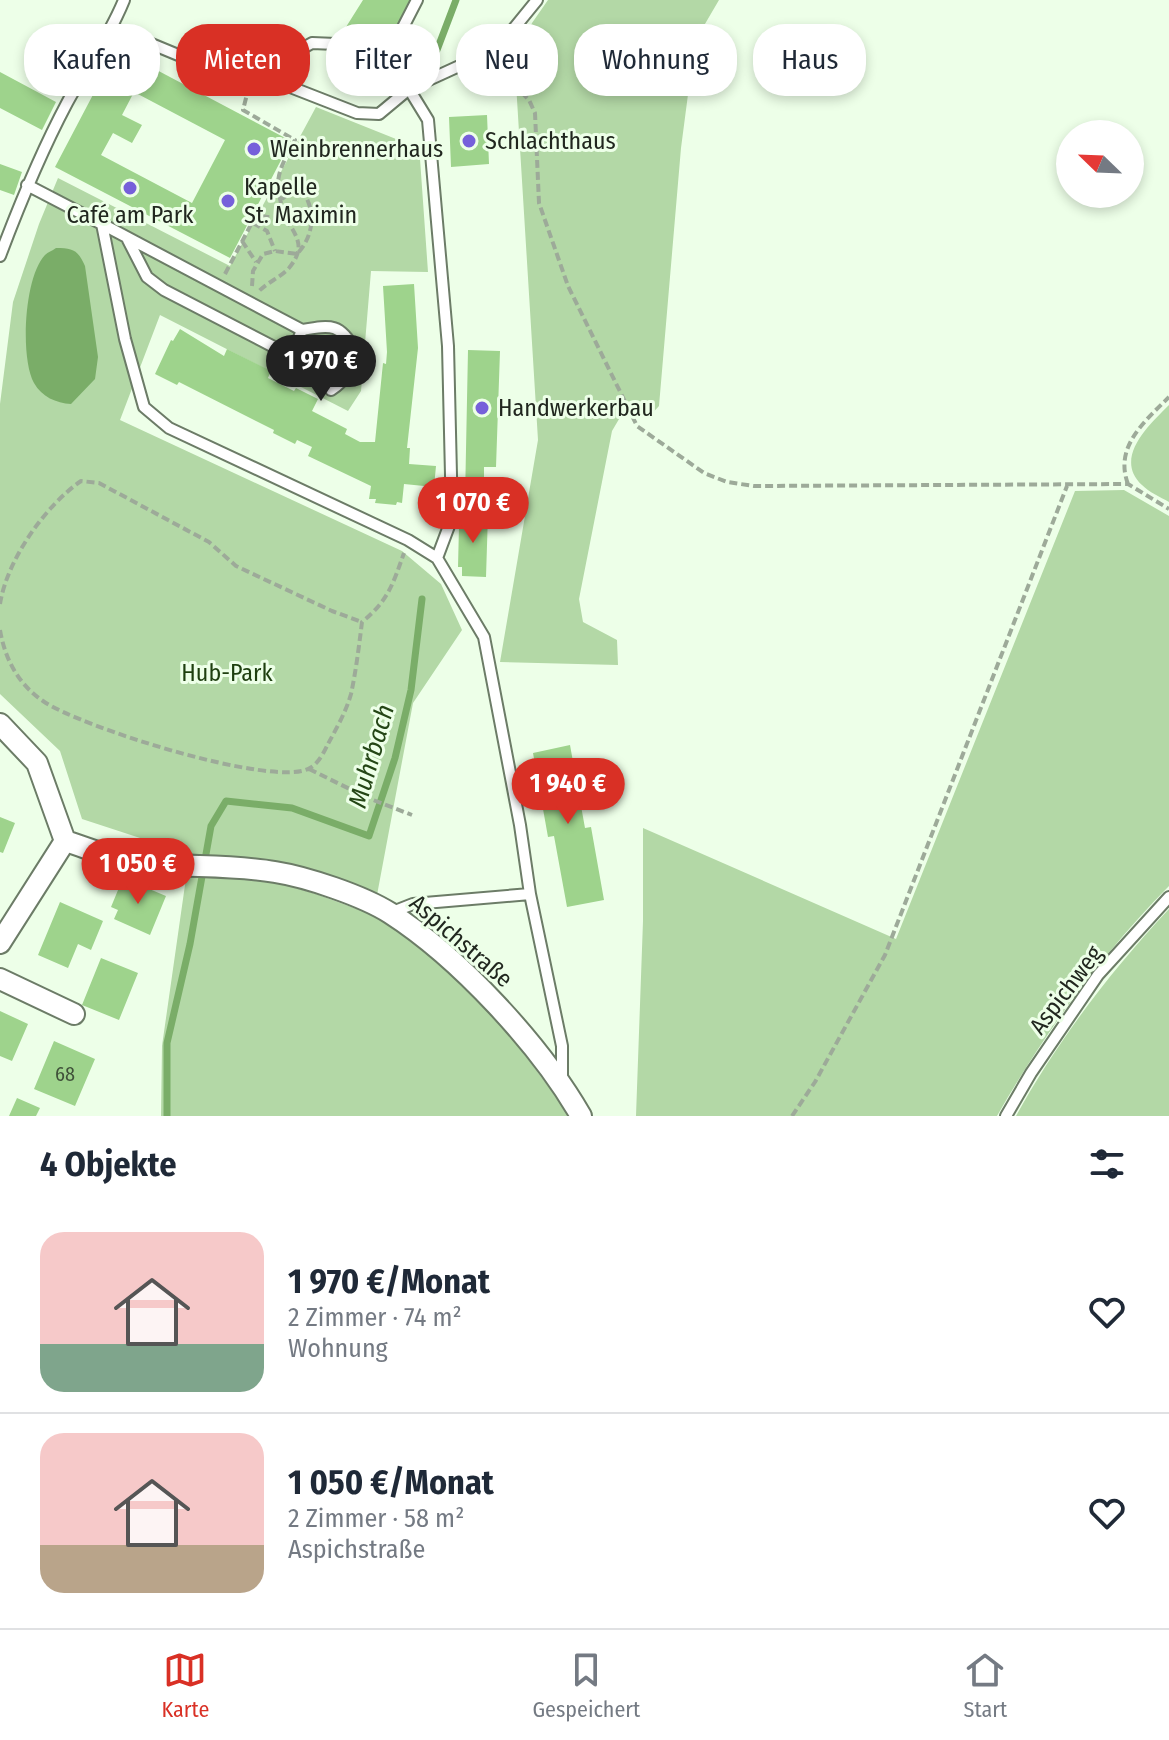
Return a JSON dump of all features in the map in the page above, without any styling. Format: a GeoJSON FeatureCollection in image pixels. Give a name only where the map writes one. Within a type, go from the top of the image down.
{"type":"FeatureCollection","features":[{"type":"Feature","properties":{"kind":"street"},"geometry":{"type":"LineString","coordinates":[[0,724],[37,763],[65,841],[0,943]]}},
{"type":"Feature","properties":{"kind":"street","name":"Aspichstraße"},"geometry":{"type":"LineString","coordinates":[[65,841],[133,861],[227,865],[279,872],[356,897],[389,913],[444,955],[508,1017],[563,1087],[581,1116]]}},
{"type":"Feature","properties":{"kind":"street"},"geometry":{"type":"LineString","coordinates":[[0,979],[74,1014]]}},
{"type":"Feature","properties":{"kind":"lane"},"geometry":{"type":"LineString","coordinates":[[115,24],[124,0]]}},
{"type":"Feature","properties":{"kind":"lane"},"geometry":{"type":"LineString","coordinates":[[405,24],[417,0]]}},
{"type":"Feature","properties":{"kind":"lane"},"geometry":{"type":"LineString","coordinates":[[517,24],[537,0]]}},
{"type":"Feature","properties":{"kind":"lane"},"geometry":{"type":"LineString","coordinates":[[310,95],[357,113],[379,114],[401,96]]}},
{"type":"Feature","properties":{"kind":"lane"},"geometry":{"type":"LineString","coordinates":[[0,256],[27,185],[70,96]]}},
{"type":"Feature","properties":{"kind":"lane"},"geometry":{"type":"LineString","coordinates":[[413,96],[428,120],[448,346],[452,518],[437,558]]}},
{"type":"Feature","properties":{"kind":"lane"},"geometry":{"type":"LineString","coordinates":[[27,185],[302,330],[328,325],[346,333],[355,351],[351,368],[343,382],[331,390]]}},
{"type":"Feature","properties":{"kind":"lane"},"geometry":{"type":"LineString","coordinates":[[102,224],[125,339],[144,407],[169,428],[408,540],[437,558],[484,637],[530,894],[562,1046],[563,1087]]}},
{"type":"Feature","properties":{"kind":"lane"},"geometry":{"type":"LineString","coordinates":[[128,240],[147,277],[164,290],[274,347],[284,349],[298,340],[302,330]]}},
{"type":"Feature","properties":{"kind":"lane"},"geometry":{"type":"LineString","coordinates":[[389,913],[413,904],[530,894]]}},
{"type":"Feature","properties":{"kind":"lane","name":"Aspichweg"},"geometry":{"type":"LineString","coordinates":[[1006,1116],[1031,1073],[1098,975],[1169,897]]}},
{"type":"Feature","properties":{"kind":"path"},"geometry":{"type":"LineString","coordinates":[[247,96],[243,110],[295,140],[281,168],[278,190],[286,220],[295,229],[299,244],[297,254]]}},
{"type":"Feature","properties":{"kind":"path"},"geometry":{"type":"LineString","coordinates":[[525,96],[535,113],[539,203],[568,286],[637,426],[704,473],[727,482],[754,486],[1128,484],[1169,509]]}},
{"type":"Feature","properties":{"kind":"path"},"geometry":{"type":"LineString","coordinates":[[282,199],[295,189],[306,197],[312,218],[309,235],[289,268],[255,296],[252,286],[256,262],[263,254],[275,251],[297,254]]}},
{"type":"Feature","properties":{"kind":"path"},"geometry":{"type":"LineString","coordinates":[[219,286],[256,215],[286,220]]}},
{"type":"Feature","properties":{"kind":"path"},"geometry":{"type":"LineString","coordinates":[[251,223],[267,231],[275,251]]}},
{"type":"Feature","properties":{"kind":"path"},"geometry":{"type":"LineString","coordinates":[[242,241],[256,262]]}},
{"type":"Feature","properties":{"kind":"path"},"geometry":{"type":"LineString","coordinates":[[1128,484],[1122,469],[1125,452],[1144,422],[1169,397]]}},
{"type":"Feature","properties":{"kind":"path"},"geometry":{"type":"LineString","coordinates":[[0,604],[12,568],[38,522],[62,495],[81,481],[99,483],[209,542],[236,566],[362,622]]}},
{"type":"Feature","properties":{"kind":"path"},"geometry":{"type":"LineString","coordinates":[[792,1116],[815,1082],[885,955],[1067,485]]}},
{"type":"Feature","properties":{"kind":"path"},"geometry":{"type":"LineString","coordinates":[[0,630],[16,677],[42,701],[66,715],[118,735],[202,759],[291,772],[309,769],[322,757],[350,696],[362,622],[381,607],[392,588],[408,540]]}},
{"type":"Feature","properties":{"kind":"path"},"geometry":{"type":"LineString","coordinates":[[309,769],[368,798],[412,815]]}},
{"type":"Feature","properties":{"kind":"green space"},"geometry":{"type":"Polygon","coordinates":[[[548,0],[719,0],[705,24],[574,24],[574,96],[688,96],[659,406],[648,418],[622,414],[612,431],[579,599],[583,622],[617,640],[618,665],[500,662],[538,440],[517,96],[558,96],[558,24],[532,23],[548,0]]]}},
{"type":"Feature","properties":{"kind":"green space","name":"Hub-Park"},"geometry":{"type":"Polygon","coordinates":[[[316,107],[406,143],[420,159],[428,272],[371,271],[361,391],[348,411],[160,315],[120,420],[402,551],[441,584],[462,630],[413,703],[377,895],[287,865],[189,854],[82,819],[60,751],[0,694],[0,404],[13,302],[58,178],[230,266],[316,107]]]}},
{"type":"Feature","properties":{"kind":"green space"},"geometry":{"type":"Polygon","coordinates":[[[1169,405],[1169,502],[1142,485],[1134,475],[1131,464],[1137,442],[1169,405]]]}},
{"type":"Feature","properties":{"kind":"green space"},"geometry":{"type":"Polygon","coordinates":[[[1124,490],[1169,516],[1169,886],[1120,939],[1076,995],[997,1116],[636,1116],[643,828],[896,939],[1075,491],[1124,490]]]}},
{"type":"Feature","properties":{"kind":"green space"},"geometry":{"type":"Polygon","coordinates":[[[187,871],[255,876],[376,916],[404,934],[455,978],[508,1032],[570,1116],[161,1116],[162,1046],[187,871]]]}},
{"type":"Feature","properties":{"kind":"green space"},"geometry":{"type":"Polygon","coordinates":[[[1169,909],[1169,1116],[1016,1116],[1049,1060],[1086,1008],[1169,909]]]}},
{"type":"Feature","properties":{"kind":"shaded area"},"geometry":{"type":"Polygon","coordinates":[[[56,248],[74,251],[85,266],[98,357],[95,379],[71,404],[55,401],[41,392],[34,383],[27,356],[26,318],[32,281],[45,255],[56,248]]]}},
{"type":"Feature","properties":{"kind":"building"},"geometry":{"type":"Polygon","coordinates":[[[363,0],[412,0],[397,24],[348,24],[363,0]]]}},
{"type":"Feature","properties":{"kind":"building"},"geometry":{"type":"Polygon","coordinates":[[[0,72],[24,85],[24,96],[45,96],[56,102],[42,130],[0,108],[0,72]]]}},
{"type":"Feature","properties":{"kind":"building","name":"Weinbrennerhaus"},"geometry":{"type":"Polygon","coordinates":[[[160,72],[176,80],[176,96],[206,96],[291,141],[230,258],[55,167],[92,96],[132,96],[122,115],[142,125],[132,143],[113,133],[101,155],[192,203],[225,140],[142,96],[160,96],[160,72]]]}},
{"type":"Feature","properties":{"kind":"building","name":"Schlachthaus"},"geometry":{"type":"Polygon","coordinates":[[[487,115],[489,164],[451,167],[449,117],[487,115]]]}},
{"type":"Feature","properties":{"kind":"building"},"geometry":{"type":"Polygon","coordinates":[[[0,164],[22,172],[14,195],[0,190],[0,164]]]}},
{"type":"Feature","properties":{"kind":"building"},"geometry":{"type":"Polygon","coordinates":[[[414,284],[418,348],[407,448],[410,448],[409,464],[436,466],[434,487],[404,484],[402,503],[375,503],[376,499],[369,499],[371,486],[308,456],[312,447],[297,440],[295,444],[273,433],[274,430],[179,382],[177,385],[155,374],[171,340],[180,329],[224,356],[227,349],[271,371],[268,378],[318,399],[312,411],[347,429],[345,434],[360,442],[375,442],[383,363],[386,364],[387,352],[383,286],[414,284]]]}},
{"type":"Feature","properties":{"kind":"building","name":"Handwerkerbau"},"geometry":{"type":"Polygon","coordinates":[[[468,350],[500,351],[496,467],[484,467],[484,499],[465,499],[468,350]]]}},
{"type":"Feature","properties":{"kind":"building"},"geometry":{"type":"Polygon","coordinates":[[[463,514],[488,514],[486,577],[462,576],[462,567],[458,567],[459,526],[463,526],[463,514]]]}},
{"type":"Feature","properties":{"kind":"building"},"geometry":{"type":"Polygon","coordinates":[[[570,745],[585,828],[591,827],[604,900],[567,907],[554,836],[548,837],[533,753],[570,745]]]}},
{"type":"Feature","properties":{"kind":"building"},"geometry":{"type":"Polygon","coordinates":[[[0,817],[15,823],[3,853],[0,852],[0,817]]]}},
{"type":"Feature","properties":{"kind":"building"},"geometry":{"type":"Polygon","coordinates":[[[123,878],[166,896],[150,935],[114,919],[118,910],[111,907],[123,878]]]}},
{"type":"Feature","properties":{"kind":"building"},"geometry":{"type":"Polygon","coordinates":[[[60,902],[103,921],[91,950],[78,944],[68,968],[38,955],[60,902]]]}},
{"type":"Feature","properties":{"kind":"building"},"geometry":{"type":"Polygon","coordinates":[[[101,958],[138,973],[119,1020],[82,1005],[101,958]]]}},
{"type":"Feature","properties":{"kind":"building"},"geometry":{"type":"Polygon","coordinates":[[[0,1011],[28,1024],[12,1061],[0,1056],[0,1011]]]}},
{"type":"Feature","properties":{"kind":"building"},"geometry":{"type":"Polygon","coordinates":[[[54,1041],[95,1059],[75,1106],[34,1089],[54,1041]]]}},
{"type":"Feature","properties":{"kind":"building"},"geometry":{"type":"Polygon","coordinates":[[[17,1098],[40,1108],[36,1116],[9,1116],[17,1098]]]}},
{"type":"Feature","properties":{"kind":"waterway","name":"Muhrbach"},"geometry":{"type":"LineString","coordinates":[[440,42],[456,0]]}},
{"type":"Feature","properties":{"kind":"waterway","name":"Muhrbach"},"geometry":{"type":"LineString","coordinates":[[167,1116],[167,1043],[190,944],[211,826],[226,801],[292,808],[369,836],[395,758],[411,690],[422,599]]}},
{"type":"Feature","properties":{"kind":"place","name":"Schlachthaus"},"geometry":{"type":"Point","coordinates":[469,141]}},
{"type":"Feature","properties":{"kind":"place","name":"Weinbrennerhaus"},"geometry":{"type":"Point","coordinates":[254,149]}},
{"type":"Feature","properties":{"kind":"place","name":"Café am Park"},"geometry":{"type":"Point","coordinates":[130,188]}},
{"type":"Feature","properties":{"kind":"place","name":"Kapelle St. Maximin"},"geometry":{"type":"Point","coordinates":[228,201]}},
{"type":"Feature","properties":{"kind":"place","name":"Handwerkerbau"},"geometry":{"type":"Point","coordinates":[482,408]}}]}
